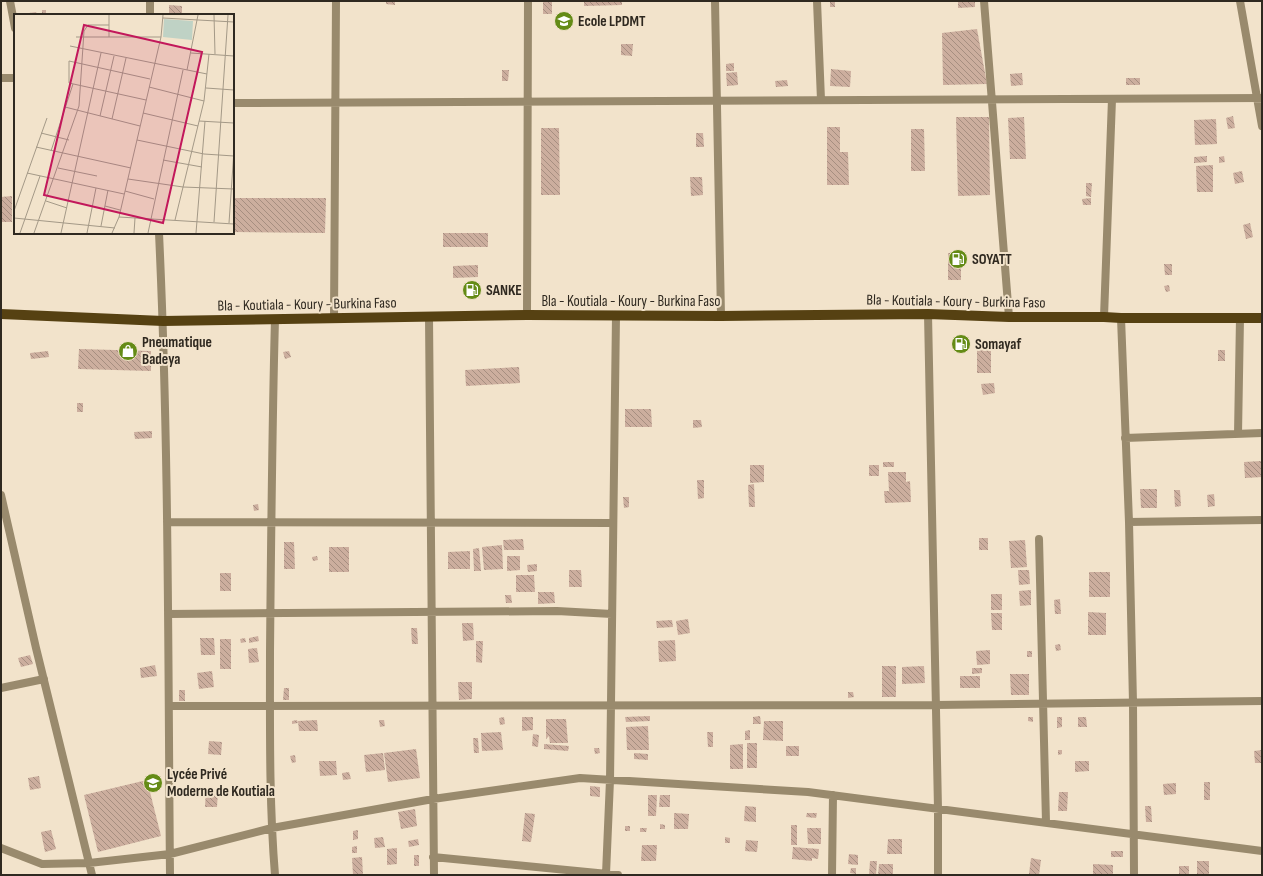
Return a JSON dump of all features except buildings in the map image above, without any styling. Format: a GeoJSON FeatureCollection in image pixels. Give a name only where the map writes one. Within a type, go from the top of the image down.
{"type":"FeatureCollection","features":[{"type":"Feature","properties":{"kind":"main road","name":"Bla - Koutiala - Koury - Burkina Faso"},"geometry":{"type":"LineString","coordinates":[[1,314],[163,321],[527,315],[722,316],[928,314],[1009,317],[1262,318]]}},
{"type":"Feature","properties":{"kind":"street"},"geometry":{"type":"LineString","coordinates":[[10,1],[14,23]]}},
{"type":"Feature","properties":{"kind":"street"},"geometry":{"type":"LineString","coordinates":[[150,1],[150,14]]}},
{"type":"Feature","properties":{"kind":"street"},"geometry":{"type":"LineString","coordinates":[[334,318],[336,1]]}},
{"type":"Feature","properties":{"kind":"street"},"geometry":{"type":"LineString","coordinates":[[527,315],[528,1]]}},
{"type":"Feature","properties":{"kind":"street"},"geometry":{"type":"LineString","coordinates":[[715,1],[722,316]]}},
{"type":"Feature","properties":{"kind":"street"},"geometry":{"type":"LineString","coordinates":[[817,1],[821,100]]}},
{"type":"Feature","properties":{"kind":"street"},"geometry":{"type":"LineString","coordinates":[[984,1],[1009,317]]}},
{"type":"Feature","properties":{"kind":"street"},"geometry":{"type":"LineString","coordinates":[[1240,1],[1260,98],[1262,126]]}},
{"type":"Feature","properties":{"kind":"street"},"geometry":{"type":"LineString","coordinates":[[1,78],[14,78]]}},
{"type":"Feature","properties":{"kind":"street"},"geometry":{"type":"LineString","coordinates":[[234,103],[1260,98]]}},
{"type":"Feature","properties":{"kind":"street"},"geometry":{"type":"LineString","coordinates":[[1104,317],[1112,99]]}},
{"type":"Feature","properties":{"kind":"street"},"geometry":{"type":"LineString","coordinates":[[159,234],[163,321],[167,522],[170,875]]}},
{"type":"Feature","properties":{"kind":"street"},"geometry":{"type":"LineString","coordinates":[[928,314],[938,875]]}},
{"type":"Feature","properties":{"kind":"street"},"geometry":{"type":"LineString","coordinates":[[606,874],[610,780],[616,316]]}},
{"type":"Feature","properties":{"kind":"street"},"geometry":{"type":"LineString","coordinates":[[428,317],[434,875]]}},
{"type":"Feature","properties":{"kind":"street"},"geometry":{"type":"LineString","coordinates":[[1121,318],[1129,522],[1133,703],[1134,875]]}},
{"type":"Feature","properties":{"kind":"street"},"geometry":{"type":"LineString","coordinates":[[1238,434],[1240,318]]}},
{"type":"Feature","properties":{"kind":"street"},"geometry":{"type":"LineString","coordinates":[[275,319],[270,613],[272,828],[275,875]]}},
{"type":"Feature","properties":{"kind":"street"},"geometry":{"type":"LineString","coordinates":[[1125,438],[1262,433]]}},
{"type":"Feature","properties":{"kind":"street"},"geometry":{"type":"LineString","coordinates":[[1,494],[92,875]]}},
{"type":"Feature","properties":{"kind":"street"},"geometry":{"type":"LineString","coordinates":[[1129,522],[1262,520]]}},
{"type":"Feature","properties":{"kind":"street"},"geometry":{"type":"LineString","coordinates":[[167,522],[613,523]]}},
{"type":"Feature","properties":{"kind":"street"},"geometry":{"type":"LineString","coordinates":[[1039,539],[1046,822]]}},
{"type":"Feature","properties":{"kind":"street"},"geometry":{"type":"LineString","coordinates":[[168,614],[557,611],[612,614]]}},
{"type":"Feature","properties":{"kind":"street"},"geometry":{"type":"LineString","coordinates":[[1,688],[44,679]]}},
{"type":"Feature","properties":{"kind":"street"},"geometry":{"type":"LineString","coordinates":[[169,706],[936,705],[1262,701]]}},
{"type":"Feature","properties":{"kind":"street"},"geometry":{"type":"LineString","coordinates":[[1,848],[42,864],[89,863],[170,854],[272,828],[433,799],[580,778],[808,792],[1262,850]]}},
{"type":"Feature","properties":{"kind":"street"},"geometry":{"type":"LineString","coordinates":[[832,875],[833,795]]}},
{"type":"Feature","properties":{"kind":"street"},"geometry":{"type":"LineString","coordinates":[[433,857],[618,875]]}},
{"type":"Feature","properties":{"kind":"place","name":"Ecole LPDMT"},"geometry":{"type":"Point","coordinates":[564,21]}},
{"type":"Feature","properties":{"kind":"place","name":"SOYATT"},"geometry":{"type":"Point","coordinates":[958,259]}},
{"type":"Feature","properties":{"kind":"place","name":"SANKE"},"geometry":{"type":"Point","coordinates":[472,290]}},
{"type":"Feature","properties":{"kind":"place","name":"Somayaf"},"geometry":{"type":"Point","coordinates":[961,344]}},
{"type":"Feature","properties":{"kind":"place","name":"Pneumatique Badeya"},"geometry":{"type":"Point","coordinates":[128,351]}},
{"type":"Feature","properties":{"kind":"place","name":"Lycée Privé Moderne de Koutiala"},"geometry":{"type":"Point","coordinates":[153,783]}}]}
